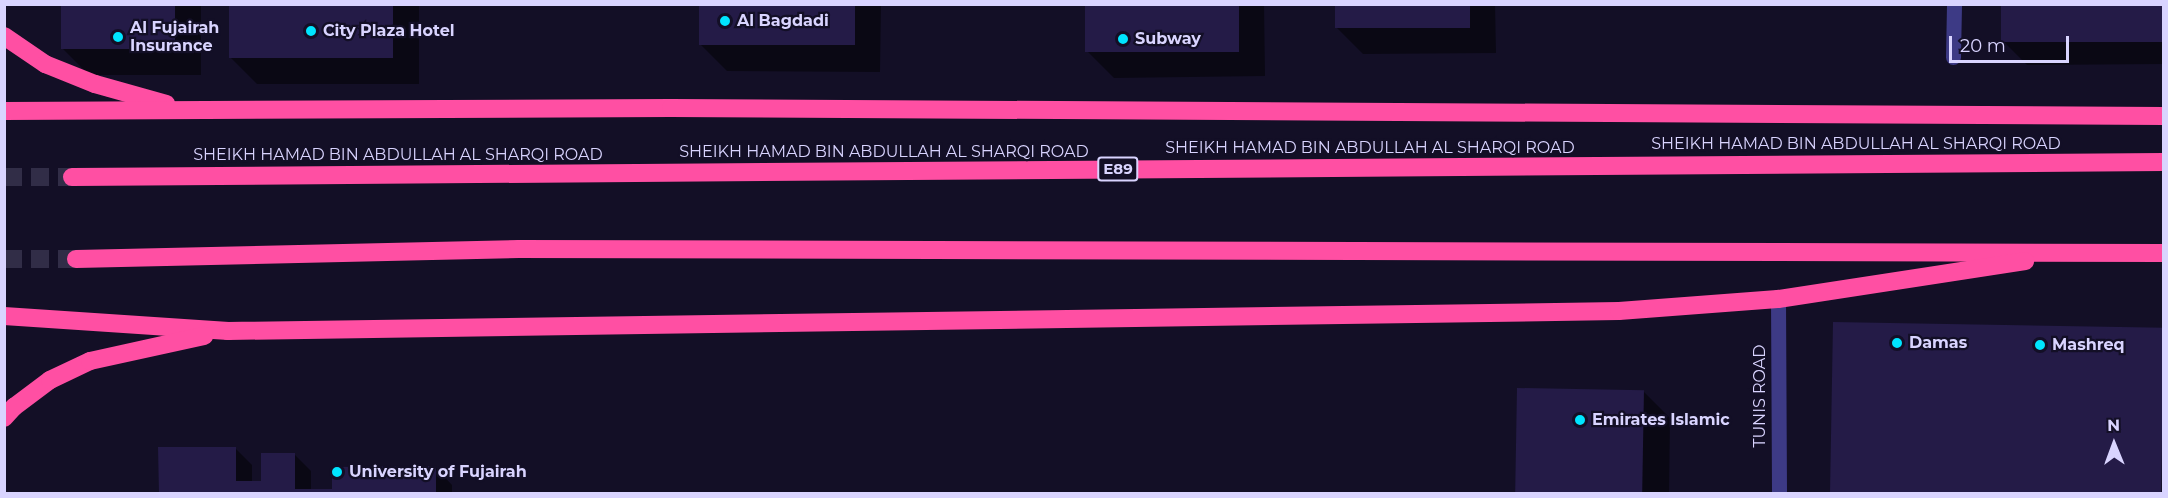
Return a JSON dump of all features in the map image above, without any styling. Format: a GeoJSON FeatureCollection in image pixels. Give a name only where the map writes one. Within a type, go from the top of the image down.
{"type":"FeatureCollection","features":[{"type":"Feature","properties":{"kind":"highway"},"geometry":{"type":"LineString","coordinates":[[4,36],[45,64],[94,84],[188,110]]}},
{"type":"Feature","properties":{"kind":"highway"},"geometry":{"type":"LineString","coordinates":[[4,111],[1269,109],[2163,116]]}},
{"type":"Feature","properties":{"kind":"highway","name":"SHEIKH HAMAD BIN ABDULLAH AL SHARQI ROAD"},"geometry":{"type":"LineString","coordinates":[[72,177],[2163,162]]}},
{"type":"Feature","properties":{"kind":"highway"},"geometry":{"type":"LineString","coordinates":[[76,259],[519,249],[2163,253]]}},
{"type":"Feature","properties":{"kind":"highway"},"geometry":{"type":"LineString","coordinates":[[4,316],[228,331],[1607,311],[1778,299],[1919,279],[2074,252]]}},
{"type":"Feature","properties":{"kind":"highway"},"geometry":{"type":"LineString","coordinates":[[4,418],[14,407],[50,380],[90,361],[228,331]]}},
{"type":"Feature","properties":{"kind":"street"},"geometry":{"type":"LineString","coordinates":[[1953,57],[1954,4]]}},
{"type":"Feature","properties":{"kind":"street","name":"TUNIS ROAD"},"geometry":{"type":"LineString","coordinates":[[1778,299],[1779,494]]}},
{"type":"Feature","properties":{"kind":"building","name":"Al Fujairah Insurance"},"geometry":{"type":"Polygon","coordinates":[[[61,4],[175,4],[175,49],[61,49],[61,4]]]}},
{"type":"Feature","properties":{"kind":"building","name":"City Plaza Hotel"},"geometry":{"type":"Polygon","coordinates":[[[229,4],[393,4],[393,58],[229,58],[229,4]]]}},
{"type":"Feature","properties":{"kind":"building"},"geometry":{"type":"Polygon","coordinates":[[[699,4],[855,4],[855,45],[699,45],[699,4]]]}},
{"type":"Feature","properties":{"kind":"building"},"geometry":{"type":"Polygon","coordinates":[[[1085,4],[1239,4],[1239,52],[1085,52],[1085,4]]]}},
{"type":"Feature","properties":{"kind":"building"},"geometry":{"type":"Polygon","coordinates":[[[1335,4],[1470,4],[1470,28],[1335,28],[1335,4]]]}},
{"type":"Feature","properties":{"kind":"building"},"geometry":{"type":"Polygon","coordinates":[[[2001,4],[2164,4],[2164,42],[2001,42],[2001,4]]]}},
{"type":"Feature","properties":{"kind":"building"},"geometry":{"type":"Polygon","coordinates":[[[1833,322],[2164,328],[2161,494],[1830,494],[1833,322]]]}},
{"type":"Feature","properties":{"kind":"building"},"geometry":{"type":"Polygon","coordinates":[[[1517,388],[1644,390],[1642,494],[1515,494],[1517,388]]]}},
{"type":"Feature","properties":{"kind":"building"},"geometry":{"type":"Polygon","coordinates":[[[158,447],[236,447],[236,481],[261,481],[261,453],[295,453],[295,489],[332,489],[332,467],[436,466],[436,494],[159,494],[158,447]]]}},
{"type":"Feature","properties":{"kind":"tunnel"},"geometry":{"type":"LineString","coordinates":[[4,177],[72,177]]}},
{"type":"Feature","properties":{"kind":"tunnel"},"geometry":{"type":"LineString","coordinates":[[4,259],[76,259]]}},
{"type":"Feature","properties":{"kind":"place","name":"Al Bagdadi"},"geometry":{"type":"Point","coordinates":[725,21]}},
{"type":"Feature","properties":{"kind":"place","name":"City Plaza Hotel"},"geometry":{"type":"Point","coordinates":[311,31]}},
{"type":"Feature","properties":{"kind":"place","name":"Al Fujairah Insurance"},"geometry":{"type":"Point","coordinates":[118,37]}},
{"type":"Feature","properties":{"kind":"place","name":"Subway"},"geometry":{"type":"Point","coordinates":[1123,39]}},
{"type":"Feature","properties":{"kind":"place","name":"Damas"},"geometry":{"type":"Point","coordinates":[1897,343]}},
{"type":"Feature","properties":{"kind":"place","name":"Mashreq"},"geometry":{"type":"Point","coordinates":[2040,345]}},
{"type":"Feature","properties":{"kind":"place","name":"Emirates Islamic"},"geometry":{"type":"Point","coordinates":[1580,420]}},
{"type":"Feature","properties":{"kind":"place","name":"University of Fujairah"},"geometry":{"type":"Point","coordinates":[337,472]}}]}
